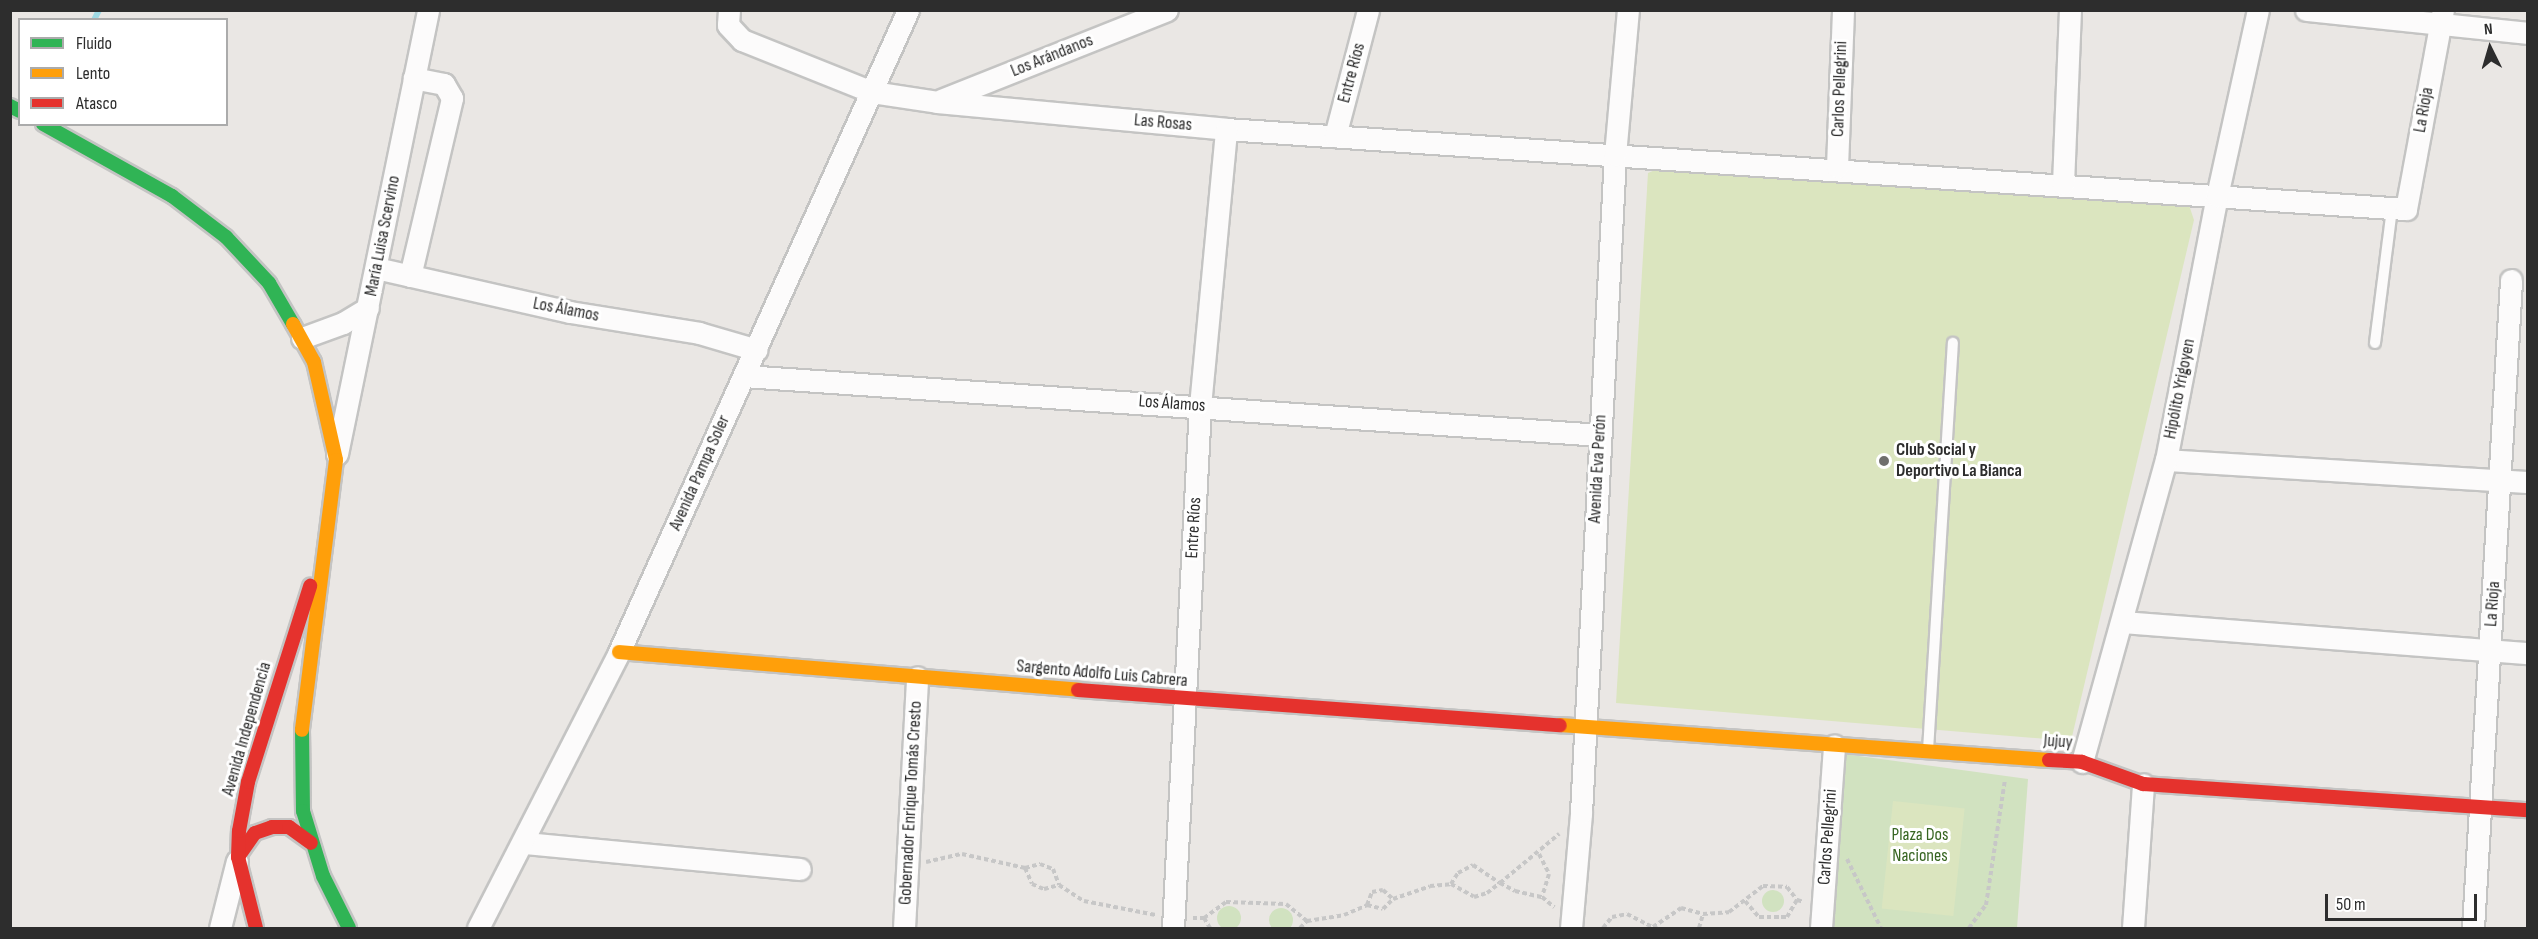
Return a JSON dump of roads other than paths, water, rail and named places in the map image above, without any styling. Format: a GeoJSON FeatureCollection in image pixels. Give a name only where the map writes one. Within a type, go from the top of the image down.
{"type":"FeatureCollection","features":[{"type":"Feature","properties":{"kind":"street","name":"María Luisa Scervino"},"geometry":{"type":"LineString","coordinates":[[336,460],[428,10]]}},
{"type":"Feature","properties":{"kind":"street","name":"Avenida Pampa Soler"},"geometry":{"type":"LineString","coordinates":[[478,928],[525,843],[619,652],[757,350],[908,10]]}},
{"type":"Feature","properties":{"kind":"street","name":"Los Arándanos"},"geometry":{"type":"LineString","coordinates":[[937,102],[1129,19],[1167,10]]}},
{"type":"Feature","properties":{"kind":"street","name":"Entre Ríos"},"geometry":{"type":"LineString","coordinates":[[1335,136],[1368,10]]}},
{"type":"Feature","properties":{"kind":"street","name":"Avenida Eva Perón"},"geometry":{"type":"LineString","coordinates":[[1572,925],[1581,813],[1614,155],[1628,10]]}},
{"type":"Feature","properties":{"kind":"street","name":"Carlos Pellegrini"},"geometry":{"type":"LineString","coordinates":[[1837,167],[1843,10]]}},
{"type":"Feature","properties":{"kind":"street"},"geometry":{"type":"LineString","coordinates":[[2063,184],[2070,10]]}},
{"type":"Feature","properties":{"kind":"street","name":"Hipólito Yrigoyen"},"geometry":{"type":"LineString","coordinates":[[2082,762],[2123,622],[2166,460],[2217,196],[2258,10]]}},
{"type":"Feature","properties":{"kind":"street"},"geometry":{"type":"LineString","coordinates":[[2306,10],[2442,17],[2528,33]]}},
{"type":"Feature","properties":{"kind":"street","name":"La Rioja"},"geometry":{"type":"LineString","coordinates":[[2399,208],[2442,17]]}},
{"type":"Feature","properties":{"kind":"street","name":"Las Rosas"},"geometry":{"type":"LineString","coordinates":[[728,18],[742,40],[872,92],[937,102],[1226,129],[1614,155],[1837,167],[2399,208]]}},
{"type":"Feature","properties":{"kind":"street"},"geometry":{"type":"LineString","coordinates":[[411,276],[452,98],[444,84],[414,78]]}},
{"type":"Feature","properties":{"kind":"street","name":"Avenida Independencia"},"geometry":{"type":"LineString","coordinates":[[47,126],[172,196],[226,237],[269,283],[302,338],[314,362],[327,408],[336,460],[333,498],[324,543],[248,782],[238,857],[256,928]]}},
{"type":"Feature","properties":{"kind":"street","name":"Entre Ríos"},"geometry":{"type":"LineString","coordinates":[[1173,923],[1200,406],[1226,129]]}},
{"type":"Feature","properties":{"kind":"street","name":"Los Álamos"},"geometry":{"type":"LineString","coordinates":[[376,268],[570,312],[699,333],[757,350]]}},
{"type":"Feature","properties":{"kind":"street","name":"La Rioja"},"geometry":{"type":"LineString","coordinates":[[2473,928],[2511,280]]}},
{"type":"Feature","properties":{"kind":"street"},"geometry":{"type":"LineString","coordinates":[[302,338],[343,323],[368,308]]}},
{"type":"Feature","properties":{"kind":"street","name":"Los Álamos"},"geometry":{"type":"LineString","coordinates":[[744,376],[1600,435]]}},
{"type":"Feature","properties":{"kind":"street"},"geometry":{"type":"LineString","coordinates":[[2166,460],[2528,482]]}},
{"type":"Feature","properties":{"kind":"street","name":"Avenida Independencia"},"geometry":{"type":"LineString","coordinates":[[324,543],[315,650],[300,746],[303,811],[311,843],[348,928]]}},
{"type":"Feature","properties":{"kind":"street"},"geometry":{"type":"LineString","coordinates":[[2123,622],[2528,653]]}},
{"type":"Feature","properties":{"kind":"street","name":"Sargento Adolfo Luis Cabrera"},"geometry":{"type":"LineString","coordinates":[[619,652],[1186,699],[1584,726]]}},
{"type":"Feature","properties":{"kind":"street","name":"Gobernador Enrique Tomás Cresto"},"geometry":{"type":"LineString","coordinates":[[904,928],[917,677]]}},
{"type":"Feature","properties":{"kind":"street","name":"Jujuy"},"geometry":{"type":"LineString","coordinates":[[1584,726],[2082,762],[2143,784],[2528,810]]}},
{"type":"Feature","properties":{"kind":"street","name":"Carlos Pellegrini"},"geometry":{"type":"LineString","coordinates":[[1821,928],[1834,745]]}},
{"type":"Feature","properties":{"kind":"street"},"geometry":{"type":"LineString","coordinates":[[2133,928],[2143,784]]}},
{"type":"Feature","properties":{"kind":"street"},"geometry":{"type":"LineString","coordinates":[[220,928],[238,857],[255,833],[272,827],[289,827],[311,843]]}},
{"type":"Feature","properties":{"kind":"street"},"geometry":{"type":"LineString","coordinates":[[525,843],[800,869]]}},
{"type":"Feature","properties":{"kind":"lane"},"geometry":{"type":"LineString","coordinates":[[2375,343],[2399,208]]}},
{"type":"Feature","properties":{"kind":"lane"},"geometry":{"type":"LineString","coordinates":[[1928,752],[1953,344]]}},
{"type":"Feature","properties":{"kind":"waterway"},"geometry":{"type":"LineString","coordinates":[[95,18],[99,10]]}},
{"type":"Feature","properties":{"kind":"place","name":"Club Social y Deportivo La Bianca"},"geometry":{"type":"Point","coordinates":[1884,461]}},
{"type":"Feature","properties":{"kind":"park label","name":"Plaza Dos Naciones"},"geometry":{"type":"Point","coordinates":[1920,846]}}]}
